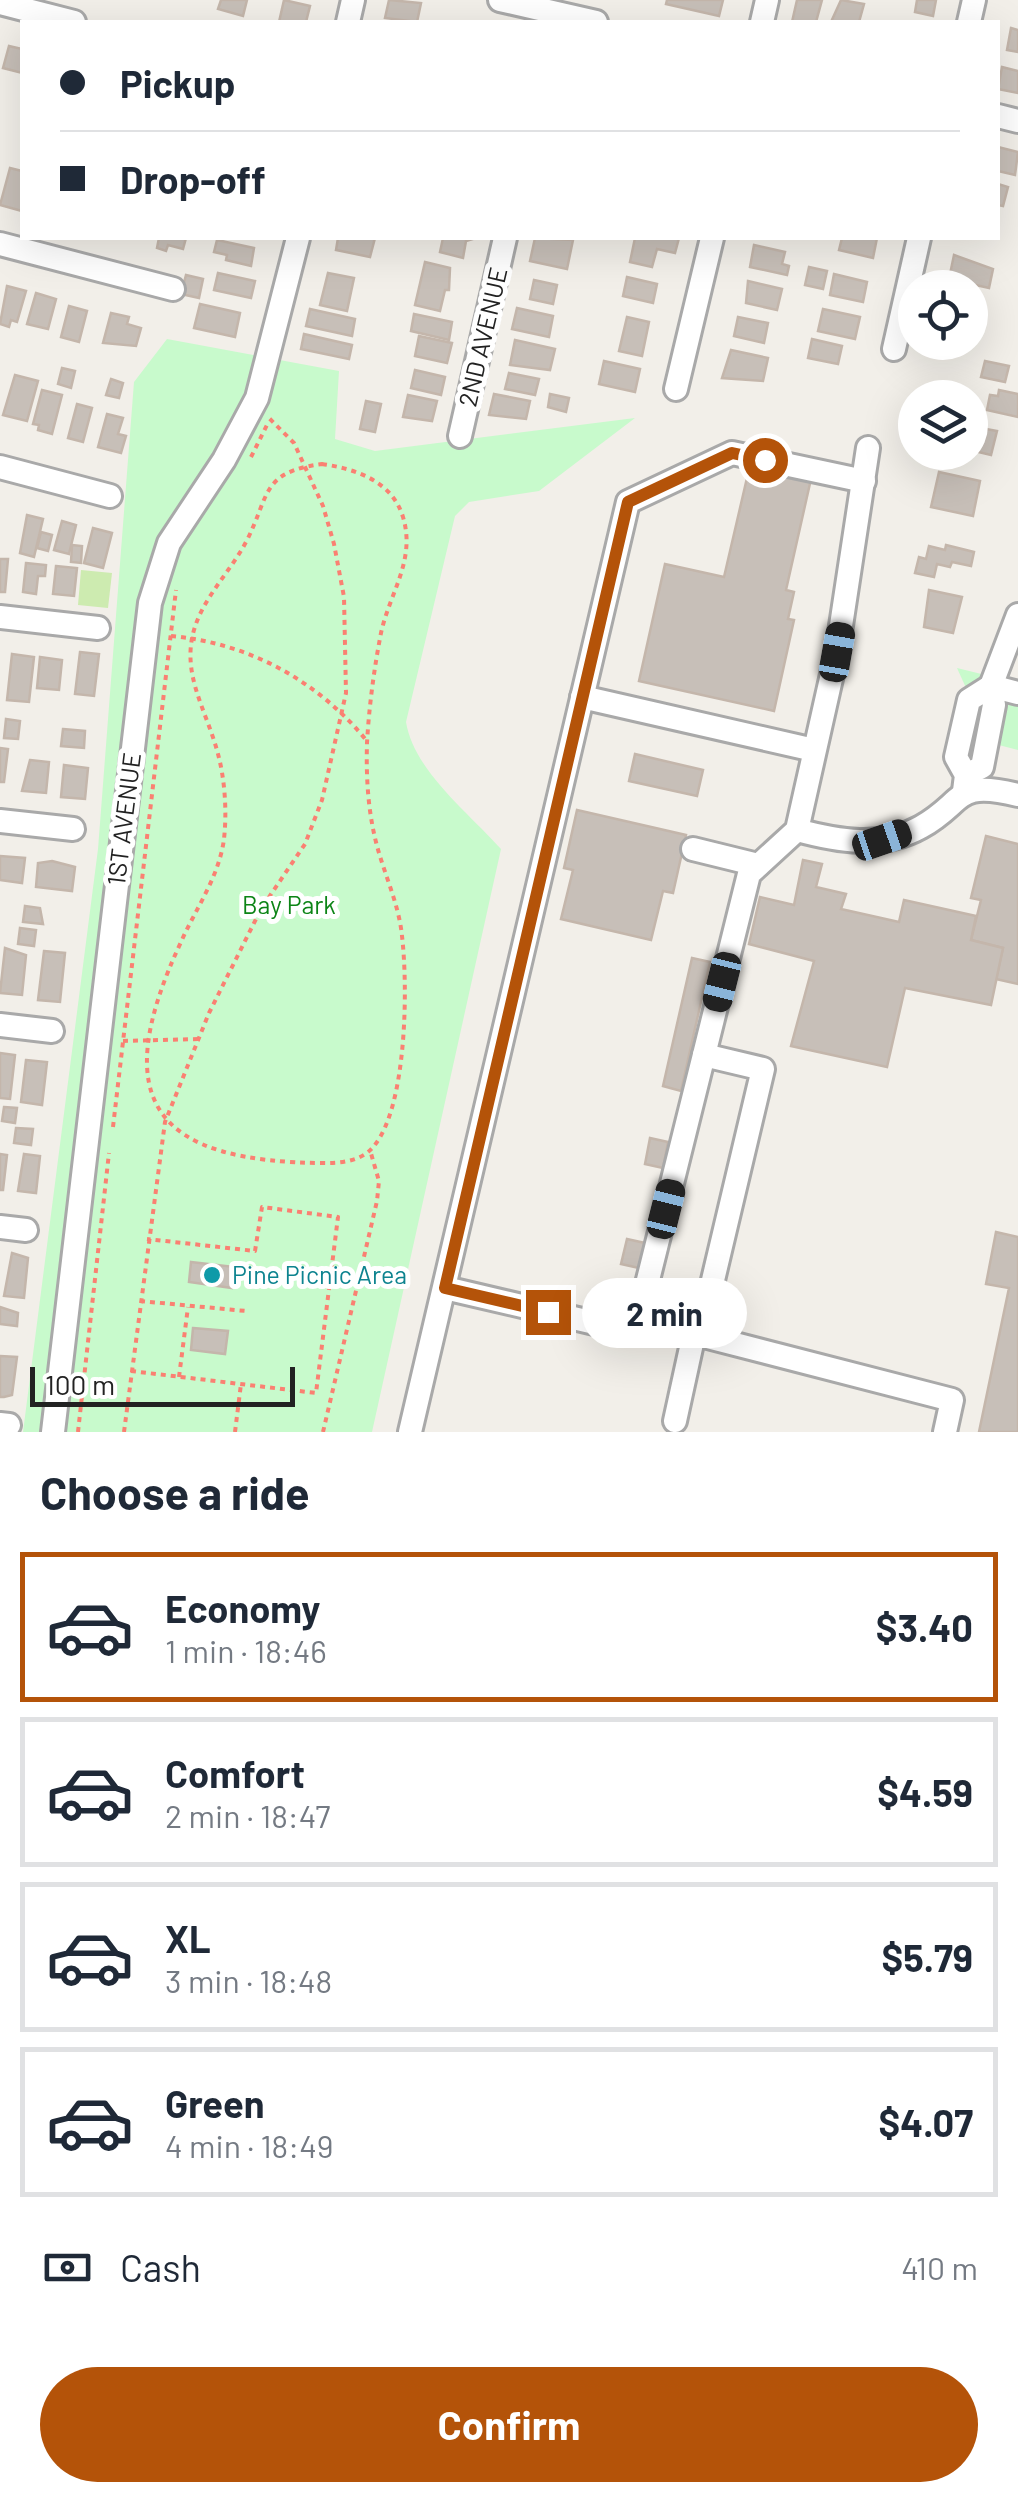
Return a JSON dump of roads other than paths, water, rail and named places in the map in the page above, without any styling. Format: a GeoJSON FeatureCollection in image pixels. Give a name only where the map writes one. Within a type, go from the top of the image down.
{"type":"FeatureCollection","features":[{"type":"Feature","properties":{"kind":"street"},"geometry":{"type":"LineString","coordinates":[[500,0],[588,20]]}},
{"type":"Feature","properties":{"kind":"street"},"geometry":{"type":"LineString","coordinates":[[0,3],[66,20]]}},
{"type":"Feature","properties":{"kind":"street","name":"1ST AVENUE"},"geometry":{"type":"LineString","coordinates":[[53,1432],[150,602],[169,544],[265,411],[269,362],[298,240]]}},
{"type":"Feature","properties":{"kind":"street","name":"2ND AVENUE"},"geometry":{"type":"LineString","coordinates":[[460,436],[506,240]]}},
{"type":"Feature","properties":{"kind":"street"},"geometry":{"type":"LineString","coordinates":[[676,390],[712,240]]}},
{"type":"Feature","properties":{"kind":"street"},"geometry":{"type":"LineString","coordinates":[[894,349],[919,240]]}},
{"type":"Feature","properties":{"kind":"street"},"geometry":{"type":"LineString","coordinates":[[0,244],[172,289]]}},
{"type":"Feature","properties":{"kind":"street"},"geometry":{"type":"LineString","coordinates":[[637,1324],[749,874],[797,830],[837,652],[868,448]]}},
{"type":"Feature","properties":{"kind":"street"},"geometry":{"type":"LineString","coordinates":[[410,1432],[628,502],[732,453],[864,480]]}},
{"type":"Feature","properties":{"kind":"street"},"geometry":{"type":"LineString","coordinates":[[0,467],[110,496]]}},
{"type":"Feature","properties":{"kind":"street"},"geometry":{"type":"LineString","coordinates":[[797,830],[835,840],[882,840],[922,827],[982,767],[994,705],[994,680],[1018,615]]}},
{"type":"Feature","properties":{"kind":"street"},"geometry":{"type":"LineString","coordinates":[[0,618],[98,628]]}},
{"type":"Feature","properties":{"kind":"street"},"geometry":{"type":"LineString","coordinates":[[994,680],[1018,693]]}},
{"type":"Feature","properties":{"kind":"street"},"geometry":{"type":"LineString","coordinates":[[582,697],[814,750]]}},
{"type":"Feature","properties":{"kind":"street"},"geometry":{"type":"LineString","coordinates":[[965,783],[1018,796]]}},
{"type":"Feature","properties":{"kind":"street"},"geometry":{"type":"LineString","coordinates":[[0,820],[73,829]]}},
{"type":"Feature","properties":{"kind":"street"},"geometry":{"type":"LineString","coordinates":[[694,849],[758,865]]}},
{"type":"Feature","properties":{"kind":"street"},"geometry":{"type":"LineString","coordinates":[[0,1025],[52,1031]]}},
{"type":"Feature","properties":{"kind":"street"},"geometry":{"type":"LineString","coordinates":[[675,1421],[763,1069],[704,1054]]}},
{"type":"Feature","properties":{"kind":"street"},"geometry":{"type":"LineString","coordinates":[[0,1227],[26,1230]]}},
{"type":"Feature","properties":{"kind":"street"},"geometry":{"type":"LineString","coordinates":[[445,1288],[616,1328],[637,1324],[697,1335],[952,1400],[945,1432]]}},
{"type":"Feature","properties":{"kind":"place","name":"Pine Picnic Area"},"geometry":{"type":"Point","coordinates":[212,1275]}},
{"type":"Feature","properties":{"kind":"park label","name":"Bay Park"},"geometry":{"type":"Point","coordinates":[289,905]}}]}
